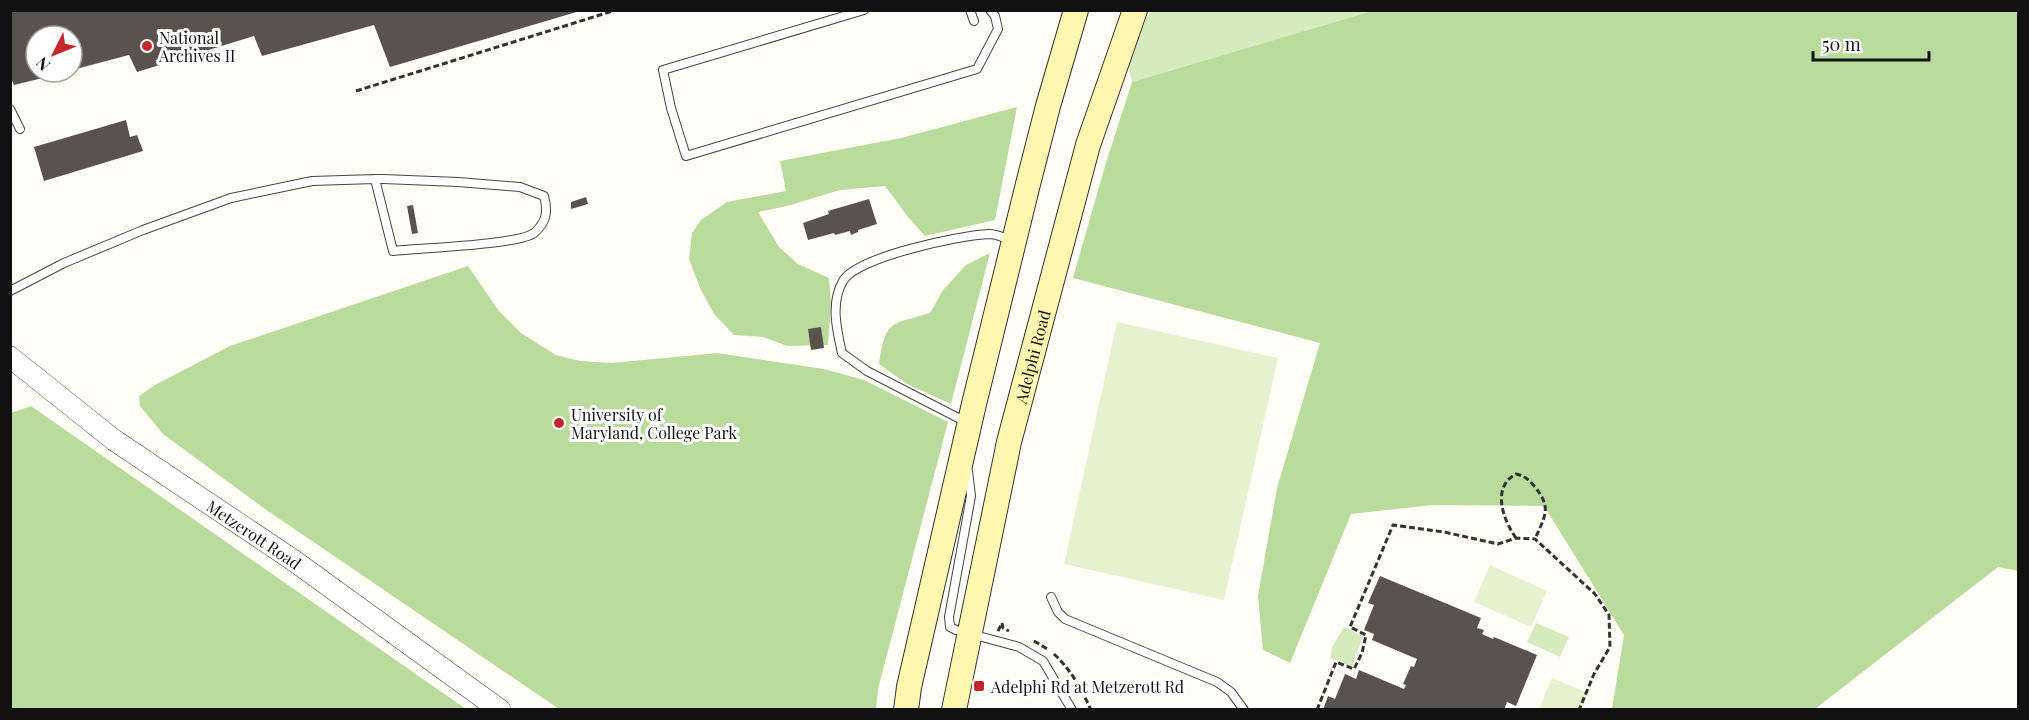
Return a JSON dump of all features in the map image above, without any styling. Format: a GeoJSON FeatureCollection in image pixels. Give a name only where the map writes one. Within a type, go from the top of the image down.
{"type":"FeatureCollection","features":[{"type":"Feature","properties":{"kind":"main road"},"geometry":{"type":"LineString","coordinates":[[906,710],[909,687],[967,435],[1014,241],[1048,106],[1076,10]]}},
{"type":"Feature","properties":{"kind":"main road","name":"Adelphi Road"},"geometry":{"type":"LineString","coordinates":[[954,710],[1009,442],[1088,145],[1135,10]]}},
{"type":"Feature","properties":{"kind":"street","name":"Metzerott Road"},"geometry":{"type":"LineString","coordinates":[[10,357],[114,440],[293,560],[500,710]]}},
{"type":"Feature","properties":{"kind":"lane"},"geometry":{"type":"LineString","coordinates":[[864,10],[663,70],[671,108],[686,156],[977,69],[998,28],[994,12]]}},
{"type":"Feature","properties":{"kind":"lane"},"geometry":{"type":"LineString","coordinates":[[970,10],[974,21]]}},
{"type":"Feature","properties":{"kind":"lane"},"geometry":{"type":"LineString","coordinates":[[10,109],[20,129]]}},
{"type":"Feature","properties":{"kind":"lane"},"geometry":{"type":"LineString","coordinates":[[10,291],[64,263],[143,230],[231,198],[312,181],[375,179],[520,187],[544,196],[547,209],[542,224],[532,234],[508,241],[393,251],[375,179]]}},
{"type":"Feature","properties":{"kind":"lane"},"geometry":{"type":"LineString","coordinates":[[1014,241],[993,234],[977,235],[930,244],[859,267],[843,280],[836,299],[836,327],[842,353],[967,435],[971,496],[949,617],[950,627],[1019,647],[1044,662],[1072,710]]}},
{"type":"Feature","properties":{"kind":"lane"},"geometry":{"type":"LineString","coordinates":[[1051,597],[1065,618],[1217,682],[1232,692],[1244,710]]}},
{"type":"Feature","properties":{"kind":"path"},"geometry":{"type":"LineString","coordinates":[[356,91],[616,10]]}},
{"type":"Feature","properties":{"kind":"path"},"geometry":{"type":"LineString","coordinates":[[1516,538],[1507,526],[1502,512],[1502,492],[1508,478],[1516,474],[1525,476],[1545,499],[1545,516],[1535,539]]}},
{"type":"Feature","properties":{"kind":"path"},"geometry":{"type":"LineString","coordinates":[[1317,710],[1336,662],[1354,669],[1362,653],[1366,635],[1350,627],[1394,525],[1444,532],[1498,544],[1516,538],[1535,539],[1595,594],[1610,615],[1610,647],[1594,674],[1579,710]]}},
{"type":"Feature","properties":{"kind":"green space"},"geometry":{"type":"Polygon","coordinates":[[[1376,10],[2018,11],[2018,571],[1998,567],[1815,709],[1612,709],[1624,635],[1544,506],[1433,505],[1351,514],[1290,663],[1263,650],[1258,596],[1277,488],[1320,343],[1073,278],[1132,82],[1376,10]]]}},
{"type":"Feature","properties":{"kind":"green space"},"geometry":{"type":"Polygon","coordinates":[[[1150,11],[1376,11],[1132,82],[1127,63],[1150,11]]]}},
{"type":"Feature","properties":{"kind":"green space"},"geometry":{"type":"Polygon","coordinates":[[[1017,107],[995,220],[925,236],[885,186],[840,190],[758,212],[779,247],[798,264],[829,278],[831,303],[828,345],[787,346],[763,337],[734,335],[714,314],[700,288],[689,259],[692,233],[701,220],[727,202],[786,191],[780,161],[901,138],[1017,107]]]}},
{"type":"Feature","properties":{"kind":"green space"},"geometry":{"type":"Polygon","coordinates":[[[990,253],[951,404],[907,384],[879,364],[884,339],[892,326],[930,313],[943,290],[966,265],[990,253]]]}},
{"type":"Feature","properties":{"kind":"green space","name":"University of Maryland, College Park"},"geometry":{"type":"Polygon","coordinates":[[[468,266],[499,311],[521,333],[556,355],[580,361],[612,363],[717,353],[824,369],[864,380],[948,422],[878,689],[876,709],[559,709],[262,507],[163,434],[140,406],[139,396],[155,385],[230,346],[468,266]]]}},
{"type":"Feature","properties":{"kind":"green space"},"geometry":{"type":"Polygon","coordinates":[[[1117,322],[1278,358],[1224,600],[1064,564],[1117,322]]]}},
{"type":"Feature","properties":{"kind":"green space"},"geometry":{"type":"Polygon","coordinates":[[[31,406],[466,709],[11,709],[11,413],[31,406]]]}},
{"type":"Feature","properties":{"kind":"green space"},"geometry":{"type":"Polygon","coordinates":[[[1490,565],[1547,591],[1531,627],[1474,602],[1490,565]]]}},
{"type":"Feature","properties":{"kind":"green space"},"geometry":{"type":"Polygon","coordinates":[[[1536,623],[1569,637],[1560,657],[1527,642],[1536,623]]]}},
{"type":"Feature","properties":{"kind":"green space"},"geometry":{"type":"Polygon","coordinates":[[[1344,627],[1363,636],[1352,667],[1330,658],[1332,647],[1344,627]]]}},
{"type":"Feature","properties":{"kind":"green space"},"geometry":{"type":"Polygon","coordinates":[[[1552,678],[1588,693],[1581,709],[1539,709],[1552,678]]]}},
{"type":"Feature","properties":{"kind":"building","name":"National Archives II"},"geometry":{"type":"Polygon","coordinates":[[[10,10],[580,10],[390,67],[374,25],[262,56],[254,36],[137,72],[129,55],[84,67],[84,24],[24,24],[24,83],[14,85],[10,76],[10,10]]]}},
{"type":"Feature","properties":{"kind":"building"},"geometry":{"type":"Polygon","coordinates":[[[126,120],[130,137],[137,135],[143,151],[44,181],[34,147],[126,120]]]}},
{"type":"Feature","properties":{"kind":"building"},"geometry":{"type":"Polygon","coordinates":[[[586,197],[588,204],[571,209],[571,202],[586,197]]]}},
{"type":"Feature","properties":{"kind":"building"},"geometry":{"type":"Polygon","coordinates":[[[869,199],[877,224],[858,230],[851,235],[850,231],[808,240],[803,223],[829,214],[828,211],[869,199]]]}},
{"type":"Feature","properties":{"kind":"building"},"geometry":{"type":"Polygon","coordinates":[[[413,205],[418,233],[412,234],[407,206],[413,205]]]}},
{"type":"Feature","properties":{"kind":"building"},"geometry":{"type":"Polygon","coordinates":[[[821,327],[824,348],[811,350],[808,329],[821,327]]]}},
{"type":"Feature","properties":{"kind":"building"},"geometry":{"type":"Polygon","coordinates":[[[1380,576],[1481,618],[1477,628],[1484,630],[1482,634],[1537,655],[1516,706],[1507,702],[1504,710],[1323,710],[1328,696],[1335,699],[1345,674],[1356,679],[1359,670],[1404,689],[1406,685],[1403,684],[1411,666],[1414,667],[1417,659],[1372,640],[1374,634],[1364,630],[1374,605],[1368,603],[1380,576]]]}},
{"type":"Feature","properties":{"kind":"place","name":"National Archives II"},"geometry":{"type":"Point","coordinates":[147,46]}},
{"type":"Feature","properties":{"kind":"place","name":"University of Maryland, College Park"},"geometry":{"type":"Point","coordinates":[559,423]}},
{"type":"Feature","properties":{"kind":"place","name":"Adelphi Rd at Metzerott Rd"},"geometry":{"type":"Point","coordinates":[979,686]}}]}
